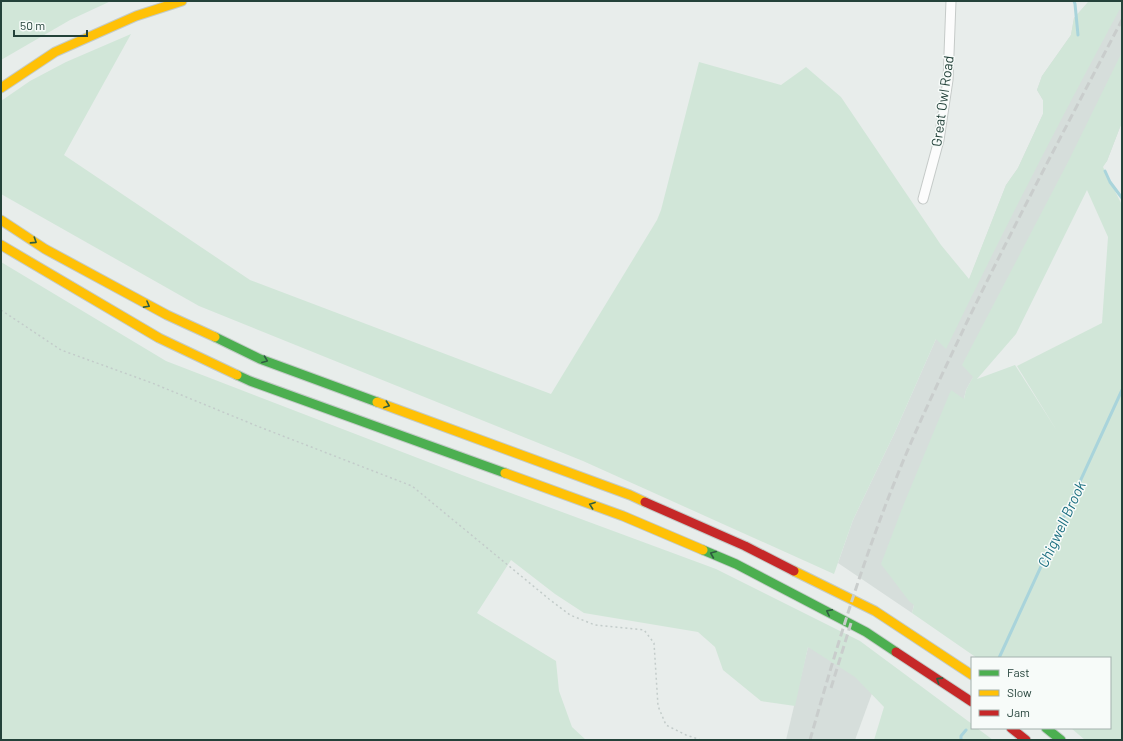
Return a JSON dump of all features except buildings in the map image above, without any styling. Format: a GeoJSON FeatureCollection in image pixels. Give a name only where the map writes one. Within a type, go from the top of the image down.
{"type":"FeatureCollection","features":[{"type":"Feature","properties":{"kind":"main road"},"geometry":{"type":"LineString","coordinates":[[1,88],[55,52],[136,16],[182,1]]}},
{"type":"Feature","properties":{"kind":"main road"},"geometry":{"type":"LineString","coordinates":[[1,220],[45,249],[167,315],[260,359],[622,493],[745,546],[874,611],[971,674]]}},
{"type":"Feature","properties":{"kind":"main road"},"geometry":{"type":"LineString","coordinates":[[1,245],[159,338],[250,381],[623,516],[736,564],[866,632],[971,701]]}},
{"type":"Feature","properties":{"kind":"main road"},"geometry":{"type":"LineString","coordinates":[[1012,729],[1026,740]]}},
{"type":"Feature","properties":{"kind":"main road"},"geometry":{"type":"LineString","coordinates":[[1047,729],[1061,740]]}},
{"type":"Feature","properties":{"kind":"street","name":"Great Owl Road"},"geometry":{"type":"LineString","coordinates":[[923,198],[939,140],[948,80],[951,1]]}},
{"type":"Feature","properties":{"kind":"path"},"geometry":{"type":"LineString","coordinates":[[1,310],[60,350],[152,383],[257,426],[412,486],[549,599],[570,614],[596,624],[644,630],[654,643],[658,706],[666,725],[686,735],[701,740]]}},
{"type":"Feature","properties":{"kind":"shaded area"},"geometry":{"type":"Polygon","coordinates":[[[1089,1],[1122,1],[1122,122],[1107,161],[1073,198],[966,390],[912,613],[838,563],[853,520],[895,432],[936,339],[969,280],[1006,185],[1018,168],[1043,114],[1043,100],[1037,90],[1042,76],[1071,35],[1074,18],[1089,1]]]}},
{"type":"Feature","properties":{"kind":"shaded area"},"geometry":{"type":"Polygon","coordinates":[[[808,647],[882,666],[855,740],[786,740],[808,647]]]}},
{"type":"Feature","properties":{"kind":"green space"},"geometry":{"type":"Polygon","coordinates":[[[1,1],[111,1],[70,20],[1,60],[1,1]]]}},
{"type":"Feature","properties":{"kind":"green space"},"geometry":{"type":"Polygon","coordinates":[[[1089,1],[1122,1],[1122,5],[1032,176],[946,349],[936,339],[895,432],[853,520],[834,574],[583,461],[199,306],[1,194],[1,101],[30,81],[66,62],[131,34],[64,155],[250,280],[551,394],[657,220],[661,210],[699,62],[781,85],[806,67],[841,97],[941,245],[969,279],[1006,185],[1018,168],[1043,114],[1043,100],[1037,90],[1042,76],[1071,35],[1074,18],[1089,1]]]}},
{"type":"Feature","properties":{"kind":"green space"},"geometry":{"type":"Polygon","coordinates":[[[1122,52],[1122,122],[1107,161],[1103,167],[1122,205],[1122,740],[1085,740],[1072,729],[1111,729],[1111,657],[976,657],[912,613],[914,605],[909,601],[881,564],[903,506],[951,390],[964,399],[966,390],[973,377],[962,365],[1069,160],[1122,52]],[[1087,190],[1016,334],[977,379],[1015,365],[1057,431],[1017,366],[1102,323],[1108,237],[1087,190]]]}},
{"type":"Feature","properties":{"kind":"green space"},"geometry":{"type":"Polygon","coordinates":[[[1,262],[166,361],[462,475],[716,569],[860,641],[971,723],[971,729],[978,729],[993,740],[874,740],[884,707],[855,677],[808,647],[795,706],[761,701],[723,670],[715,647],[698,632],[584,613],[555,594],[511,560],[477,613],[556,661],[559,691],[572,727],[586,740],[1,740],[1,262]]]}},
{"type":"Feature","properties":{"kind":"waterway","name":"Chigwell Brook"},"geometry":{"type":"LineString","coordinates":[[1074,1],[1078,35]]}},
{"type":"Feature","properties":{"kind":"waterway","name":"Chigwell Brook"},"geometry":{"type":"LineString","coordinates":[[1105,171],[1110,182],[1122,198]]}},
{"type":"Feature","properties":{"kind":"waterway","name":"Chigwell Brook"},"geometry":{"type":"LineString","coordinates":[[999,657],[1122,390]]}},
{"type":"Feature","properties":{"kind":"waterway","name":"Chigwell Brook"},"geometry":{"type":"LineString","coordinates":[[961,740],[961,736],[966,730]]}},
{"type":"Feature","properties":{"kind":"railway"},"geometry":{"type":"LineString","coordinates":[[810,740],[860,577],[911,442],[984,287],[1042,172],[1122,20]]}},
{"type":"Feature","properties":{"kind":"railway"},"geometry":{"type":"LineString","coordinates":[[831,688],[851,623]]}},
{"type":"Feature","properties":{"kind":"traffic: fast"},"geometry":{"type":"LineString","coordinates":[[215,337],[260,359],[377,402]]}},
{"type":"Feature","properties":{"kind":"traffic: fast"},"geometry":{"type":"LineString","coordinates":[[237,375],[505,473]]}},
{"type":"Feature","properties":{"kind":"traffic: fast"},"geometry":{"type":"LineString","coordinates":[[703,550],[736,564],[866,632],[896,652]]}},
{"type":"Feature","properties":{"kind":"traffic: fast"},"geometry":{"type":"LineString","coordinates":[[1047,729],[1061,740]]}},
{"type":"Feature","properties":{"kind":"traffic: slow"},"geometry":{"type":"LineString","coordinates":[[1,88],[55,52],[136,16],[182,1]]}},
{"type":"Feature","properties":{"kind":"traffic: slow"},"geometry":{"type":"LineString","coordinates":[[1,220],[45,249],[167,315],[215,337]]}},
{"type":"Feature","properties":{"kind":"traffic: slow"},"geometry":{"type":"LineString","coordinates":[[1,245],[159,338],[237,375]]}},
{"type":"Feature","properties":{"kind":"traffic: slow"},"geometry":{"type":"LineString","coordinates":[[377,402],[630,495],[645,502]]}},
{"type":"Feature","properties":{"kind":"traffic: slow"},"geometry":{"type":"LineString","coordinates":[[505,473],[623,516],[703,550]]}},
{"type":"Feature","properties":{"kind":"traffic: slow"},"geometry":{"type":"LineString","coordinates":[[794,571],[875,611],[971,674]]}},
{"type":"Feature","properties":{"kind":"traffic: jam"},"geometry":{"type":"LineString","coordinates":[[645,502],[745,546],[794,571]]}},
{"type":"Feature","properties":{"kind":"traffic: jam"},"geometry":{"type":"LineString","coordinates":[[896,652],[971,701]]}},
{"type":"Feature","properties":{"kind":"traffic: jam"},"geometry":{"type":"LineString","coordinates":[[1012,729],[1026,740]]}}]}
